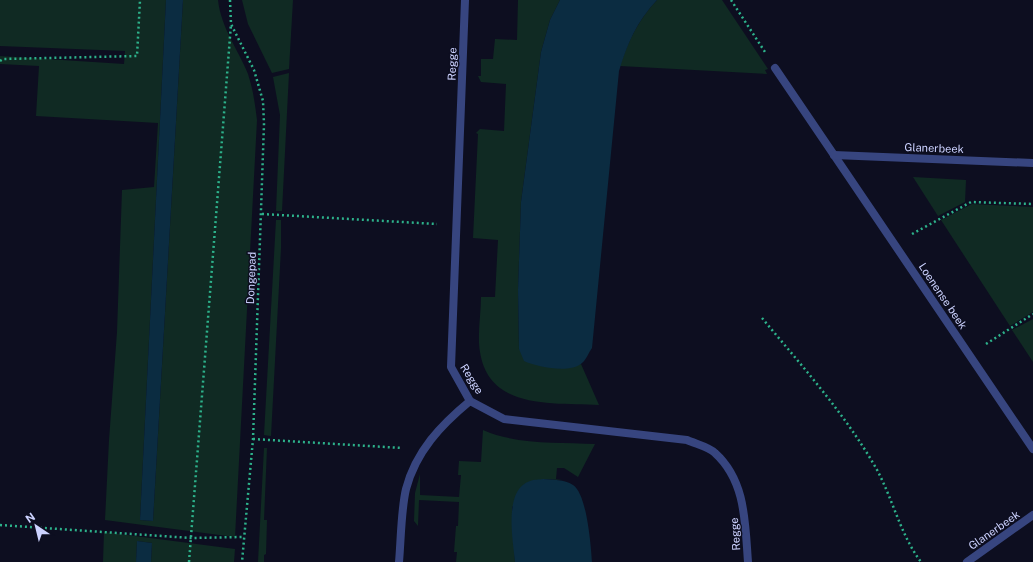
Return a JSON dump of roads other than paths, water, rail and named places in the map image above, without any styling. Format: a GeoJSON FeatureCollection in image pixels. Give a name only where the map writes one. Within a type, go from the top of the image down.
{"type":"FeatureCollection","features":[{"type":"Feature","properties":{"kind":"street","name":"Regge"},"geometry":{"type":"LineString","coordinates":[[465,0],[451,367],[470,401],[504,419],[687,440],[714,452],[733,475],[744,505],[748,562]]}},
{"type":"Feature","properties":{"kind":"street","name":"Loenense beek"},"geometry":{"type":"LineString","coordinates":[[774,68],[1033,449]]}},
{"type":"Feature","properties":{"kind":"street","name":"Glanerbeek"},"geometry":{"type":"LineString","coordinates":[[834,155],[1033,163]]}},
{"type":"Feature","properties":{"kind":"street"},"geometry":{"type":"LineString","coordinates":[[399,562],[406,489],[422,450],[446,421],[470,401]]}},
{"type":"Feature","properties":{"kind":"street","name":"Glanerbeek"},"geometry":{"type":"LineString","coordinates":[[967,562],[1033,515]]}},
{"type":"Feature","properties":{"kind":"water"},"geometry":{"type":"Polygon","coordinates":[[[166,0],[183,0],[153,521],[140,520],[166,0]]]}},
{"type":"Feature","properties":{"kind":"water"},"geometry":{"type":"Polygon","coordinates":[[[560,0],[657,0],[638,25],[619,71],[592,348],[582,363],[577,366],[562,369],[545,367],[524,361],[519,349],[518,290],[521,202],[541,52],[550,20],[560,0]]]}},
{"type":"Feature","properties":{"kind":"water"},"geometry":{"type":"Polygon","coordinates":[[[543,479],[566,482],[573,485],[578,490],[585,509],[591,544],[592,562],[515,562],[512,517],[516,494],[522,486],[530,481],[543,479]]]}},
{"type":"Feature","properties":{"kind":"water"},"geometry":{"type":"Polygon","coordinates":[[[137,541],[152,543],[151,562],[136,562],[137,541]]]}}]}
